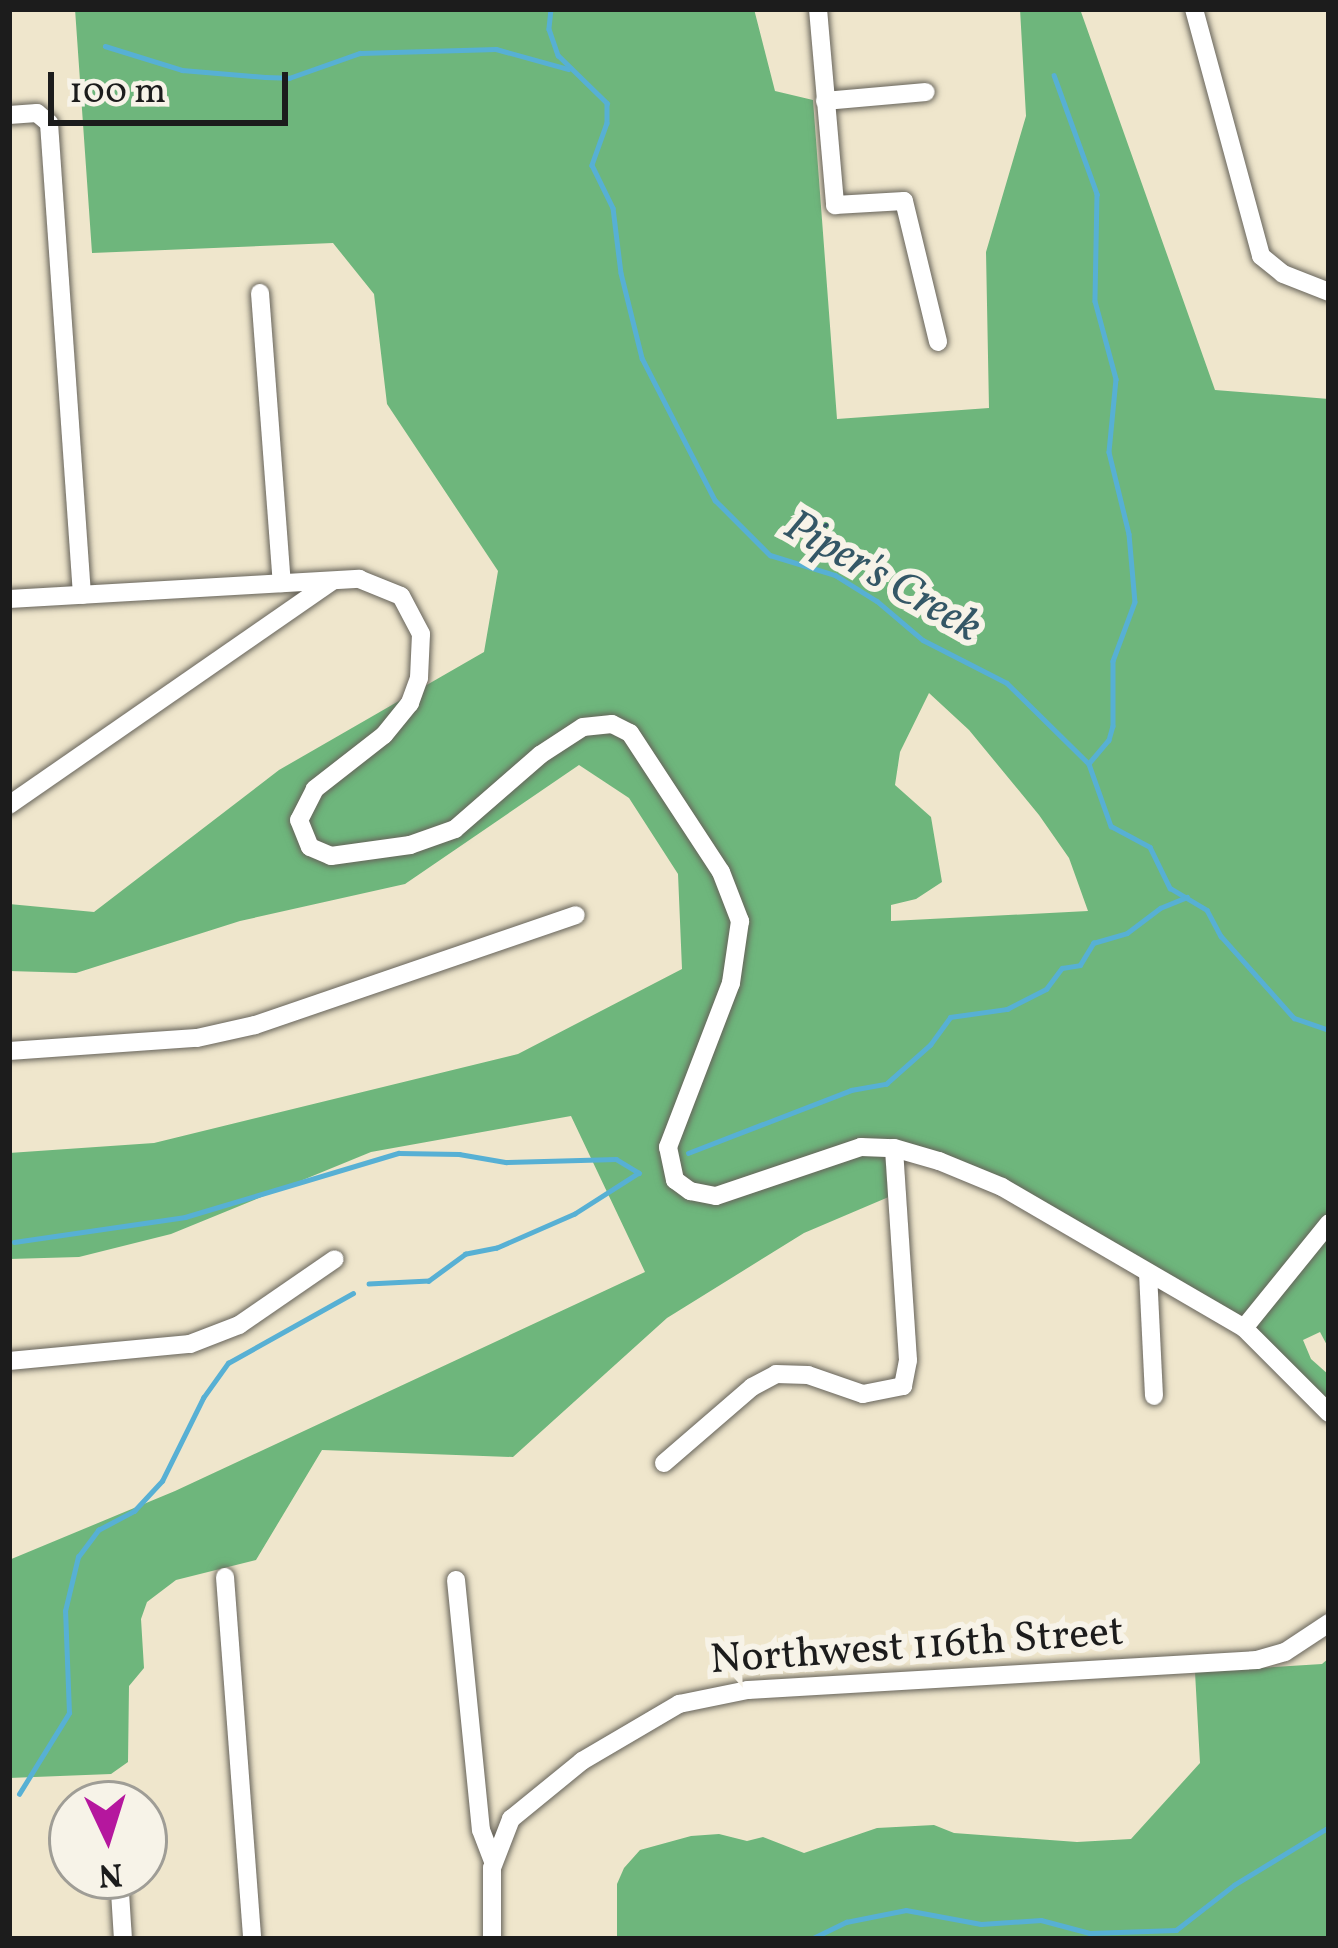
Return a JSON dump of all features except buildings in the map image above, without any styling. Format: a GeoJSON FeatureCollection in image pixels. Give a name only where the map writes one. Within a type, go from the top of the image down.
{"type":"FeatureCollection","features":[{"type":"Feature","properties":{"kind":"street"},"geometry":{"type":"LineString","coordinates":[[818,9],[835,205],[904,201],[938,342]]}},
{"type":"Feature","properties":{"kind":"street"},"geometry":{"type":"LineString","coordinates":[[1194,9],[1261,256],[1283,274],[1329,292]]}},
{"type":"Feature","properties":{"kind":"street"},"geometry":{"type":"LineString","coordinates":[[825,101],[926,92]]}},
{"type":"Feature","properties":{"kind":"street"},"geometry":{"type":"LineString","coordinates":[[9,115],[44,116],[82,595]]}},
{"type":"Feature","properties":{"kind":"street"},"geometry":{"type":"LineString","coordinates":[[260,293],[282,584]]}},
{"type":"Feature","properties":{"kind":"street"},"geometry":{"type":"LineString","coordinates":[[9,599],[334,580],[372,580],[401,596],[415,614],[421,634],[418,678],[399,720],[330,776],[303,806],[300,831],[310,847],[343,856],[433,838],[478,811],[577,730],[602,723],[621,728],[637,740],[673,794],[729,886],[740,921],[731,983],[668,1148],[675,1180],[690,1191],[728,1195],[836,1152],[894,1148],[1002,1187],[1244,1328],[1329,1413]]}},
{"type":"Feature","properties":{"kind":"street"},"geometry":{"type":"LineString","coordinates":[[9,805],[334,580]]}},
{"type":"Feature","properties":{"kind":"street"},"geometry":{"type":"LineString","coordinates":[[9,1051],[197,1038],[255,1025],[576,915]]}},
{"type":"Feature","properties":{"kind":"street"},"geometry":{"type":"LineString","coordinates":[[664,1463],[752,1387],[776,1374],[808,1376],[863,1394],[903,1386],[908,1360],[894,1148]]}},
{"type":"Feature","properties":{"kind":"street"},"geometry":{"type":"LineString","coordinates":[[1244,1328],[1329,1223]]}},
{"type":"Feature","properties":{"kind":"street"},"geometry":{"type":"LineString","coordinates":[[9,1361],[190,1344],[238,1325],[335,1259]]}},
{"type":"Feature","properties":{"kind":"street"},"geometry":{"type":"LineString","coordinates":[[1148,1273],[1154,1396]]}},
{"type":"Feature","properties":{"kind":"street"},"geometry":{"type":"LineString","coordinates":[[225,1577],[252,1939]]}},
{"type":"Feature","properties":{"kind":"street"},"geometry":{"type":"LineString","coordinates":[[456,1580],[481,1830],[493,1862],[492,1939]]}},
{"type":"Feature","properties":{"kind":"street","name":"Northwest 116th Street"},"geometry":{"type":"LineString","coordinates":[[493,1862],[507,1826],[543,1790],[634,1728],[689,1701],[748,1690],[1257,1660],[1285,1652],[1329,1624]]}},
{"type":"Feature","properties":{"kind":"street"},"geometry":{"type":"LineString","coordinates":[[120,1900],[123,1939]]}},
{"type":"Feature","properties":{"kind":"green space"},"geometry":{"type":"Polygon","coordinates":[[[75,9],[754,9],[775,91],[813,100],[837,419],[989,408],[986,252],[1026,116],[1020,9],[1080,9],[1215,390],[1329,399],[1329,1349],[1320,1332],[1303,1340],[1311,1359],[1329,1375],[1329,1413],[1277,1358],[1002,1187],[895,1148],[898,1193],[804,1233],[667,1318],[513,1457],[322,1450],[256,1560],[176,1580],[147,1602],[141,1619],[144,1668],[129,1686],[128,1762],[111,1774],[9,1778],[9,1560],[175,1491],[645,1272],[571,1116],[371,1152],[171,1234],[79,1257],[9,1259],[9,1153],[154,1143],[518,1054],[682,969],[678,874],[629,798],[579,765],[405,884],[240,921],[76,973],[9,971],[9,904],[94,912],[279,770],[484,652],[498,571],[387,404],[374,294],[333,243],[92,253],[75,9]],[[929,693],[900,752],[895,785],[931,817],[942,882],[916,899],[891,905],[891,921],[1088,911],[1069,858],[969,730],[929,693]]]}},
{"type":"Feature","properties":{"kind":"green space"},"geometry":{"type":"Polygon","coordinates":[[[1329,1658],[1329,1939],[617,1939],[617,1884],[624,1868],[640,1850],[691,1836],[719,1834],[747,1841],[763,1837],[804,1853],[877,1828],[934,1825],[954,1833],[1077,1842],[1131,1839],[1200,1763],[1195,1672],[1322,1664],[1329,1658]]]}},
{"type":"Feature","properties":{"kind":"waterway","name":"Piper's Creek"},"geometry":{"type":"LineString","coordinates":[[551,9],[549,29],[558,55],[607,103],[607,123],[592,165],[613,208],[621,273],[642,358],[715,500],[770,555],[835,575],[877,601],[923,640],[1007,683],[1089,764],[1111,826],[1150,847],[1170,888],[1207,910],[1221,936],[1294,1018],[1329,1030]]}},
{"type":"Feature","properties":{"kind":"waterway"},"geometry":{"type":"LineString","coordinates":[[105,46],[182,70],[265,77],[289,78],[360,53],[496,49],[568,69]]}},
{"type":"Feature","properties":{"kind":"waterway"},"geometry":{"type":"LineString","coordinates":[[1054,75],[1097,194],[1095,301],[1116,379],[1109,452],[1129,534],[1135,602],[1113,661],[1113,726],[1109,740],[1089,764]]}},
{"type":"Feature","properties":{"kind":"waterway"},"geometry":{"type":"LineString","coordinates":[[688,1153],[851,1090],[886,1084],[930,1045],[950,1017],[1007,1009],[1046,989],[1062,968],[1080,965],[1093,943],[1127,933],[1160,908],[1187,897]]}},
{"type":"Feature","properties":{"kind":"waterway"},"geometry":{"type":"LineString","coordinates":[[14,1242],[185,1217],[399,1153],[459,1154],[506,1162],[616,1159],[639,1173],[575,1214],[497,1248],[466,1254],[429,1281],[369,1284]]}},
{"type":"Feature","properties":{"kind":"waterway"},"geometry":{"type":"LineString","coordinates":[[19,1794],[69,1713],[65,1611],[78,1557],[98,1530],[134,1511],[162,1481],[203,1398],[228,1363],[353,1293]]}},
{"type":"Feature","properties":{"kind":"waterway"},"geometry":{"type":"LineString","coordinates":[[811,1939],[846,1922],[906,1910],[981,1924],[1041,1920],[1090,1933],[1176,1930],[1234,1885],[1329,1827]]}}]}
